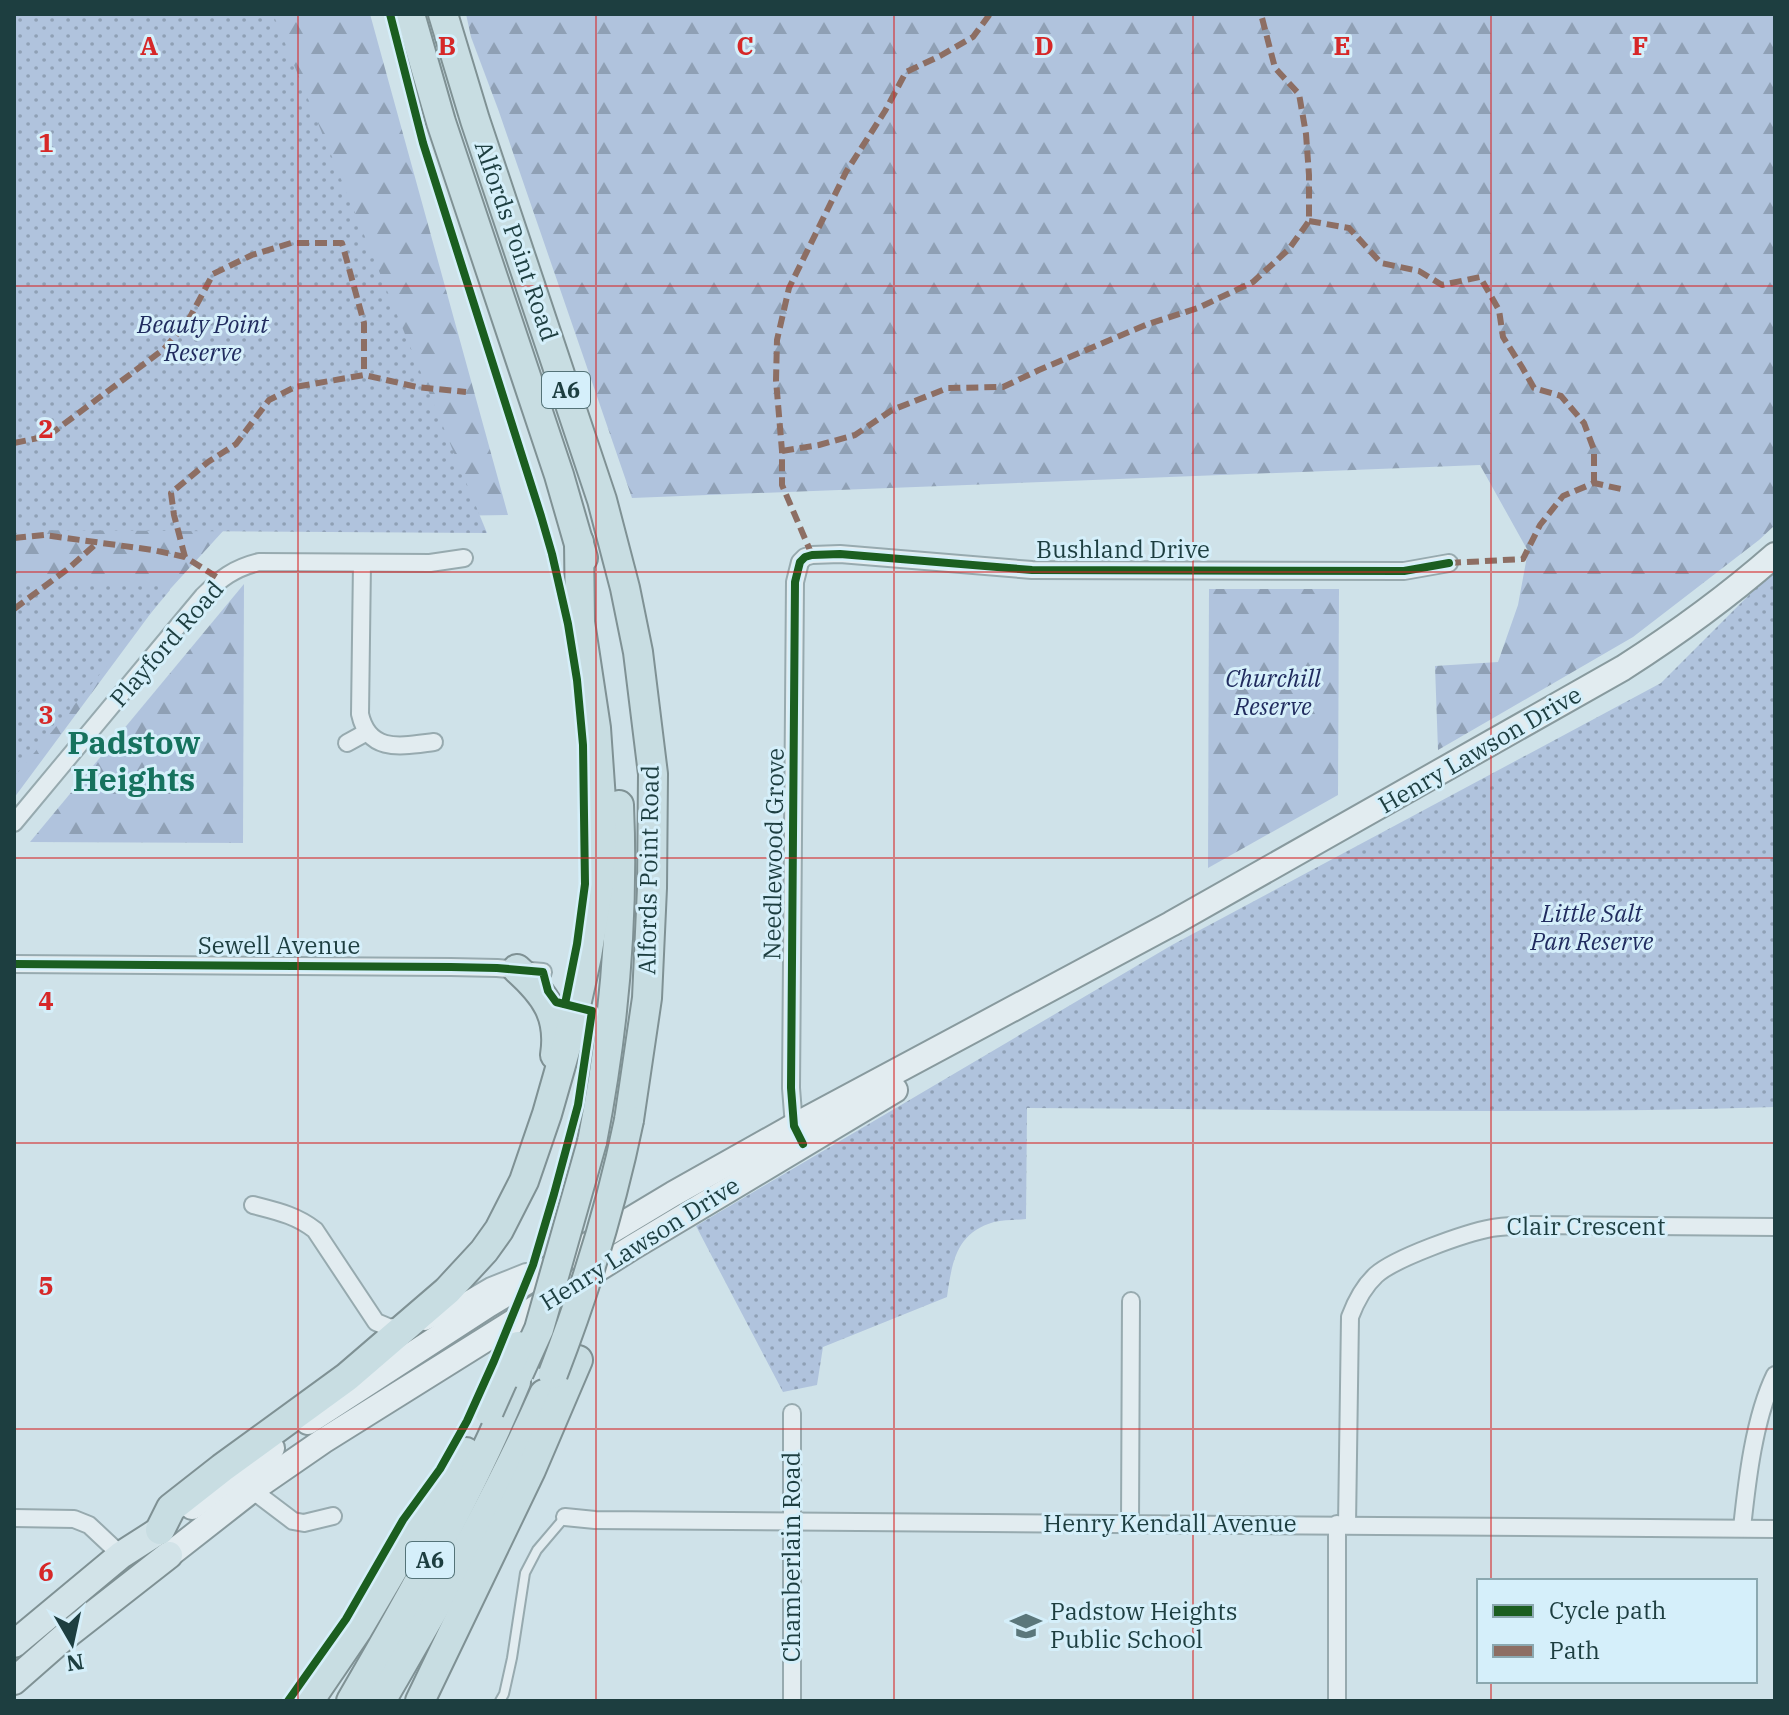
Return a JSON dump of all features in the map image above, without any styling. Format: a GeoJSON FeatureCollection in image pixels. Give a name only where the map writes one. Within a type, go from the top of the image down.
{"type":"FeatureCollection","features":[{"type":"Feature","properties":{"kind":"highway","name":"Alfords Point Road"},"geometry":{"type":"LineString","coordinates":[[351,1701],[433,1556],[495,1413],[539,1329],[592,1142],[609,1050],[620,925],[621,838],[616,752],[593,602],[579,542],[550,448],[441,122],[410,14]]}},
{"type":"Feature","properties":{"kind":"highway","name":"Alfords Point Road"},"geometry":{"type":"LineString","coordinates":[[381,1701],[483,1519],[553,1374],[579,1306],[637,1115],[651,935],[653,774],[638,652],[614,543],[589,457],[475,120],[443,14]]}},
{"type":"Feature","properties":{"kind":"highway","name":"A6"},"geometry":{"type":"LineString","coordinates":[[165,1542],[171,1508],[347,1377],[466,1272],[499,1230],[524,1181],[547,1114],[582,984],[600,863],[599,763],[580,622],[579,542]]}},
{"type":"Feature","properties":{"kind":"highway"},"geometry":{"type":"LineString","coordinates":[[530,970],[557,1030],[547,1114]]}},
{"type":"Feature","properties":{"kind":"highway"},"geometry":{"type":"LineString","coordinates":[[420,1701],[510,1515],[578,1360],[617,1240],[632,1180],[637,1115]]}},
{"type":"Feature","properties":{"kind":"highway"},"geometry":{"type":"LineString","coordinates":[[309,1701],[495,1413]]}},
{"type":"Feature","properties":{"kind":"main road","name":"Henry Lawson Drive"},"geometry":{"type":"LineString","coordinates":[[14,1681],[165,1542],[331,1406],[488,1305],[673,1194],[798,1135],[1623,668],[1670,638],[1775,555]]}},
{"type":"Feature","properties":{"kind":"main road","name":"Henry Lawson Drive"},"geometry":{"type":"LineString","coordinates":[[14,1644],[121,1555],[165,1542],[252,1490],[336,1433],[633,1247],[798,1135]]}},
{"type":"Feature","properties":{"kind":"street","name":"Bushland Drive"},"geometry":{"type":"LineString","coordinates":[[800,562],[812,555],[840,554],[1032,570],[1404,571],[1449,563]]}},
{"type":"Feature","properties":{"kind":"street","name":"Playford Road"},"geometry":{"type":"LineString","coordinates":[[14,823],[203,596],[232,571],[259,562],[430,563],[464,558]]}},
{"type":"Feature","properties":{"kind":"street","name":"Needlewood Grove"},"geometry":{"type":"LineString","coordinates":[[798,1135],[791,1088],[795,582],[800,562]]}},
{"type":"Feature","properties":{"kind":"street"},"geometry":{"type":"LineString","coordinates":[[362,563],[360,714],[363,725],[376,741],[387,745],[434,742]]}},
{"type":"Feature","properties":{"kind":"street"},"geometry":{"type":"LineString","coordinates":[[347,743],[367,732]]}},
{"type":"Feature","properties":{"kind":"street","name":"Sewell Avenue"},"geometry":{"type":"LineString","coordinates":[[14,964],[530,970]]}},
{"type":"Feature","properties":{"kind":"street"},"geometry":{"type":"LineString","coordinates":[[253,1205],[290,1214],[315,1230],[376,1322],[388,1327],[405,1328],[430,1320],[491,1286],[577,1252]]}},
{"type":"Feature","properties":{"kind":"street","name":"Clair Crescent"},"geometry":{"type":"LineString","coordinates":[[1337,1701],[1350,1317],[1366,1286],[1379,1272],[1396,1262],[1462,1236],[1495,1227],[1775,1227]]}},
{"type":"Feature","properties":{"kind":"street"},"geometry":{"type":"LineString","coordinates":[[1130,1524],[1131,1301]]}},
{"type":"Feature","properties":{"kind":"street"},"geometry":{"type":"LineString","coordinates":[[1742,1528],[1763,1405],[1775,1375]]}},
{"type":"Feature","properties":{"kind":"street","name":"Chamberlain Road"},"geometry":{"type":"LineString","coordinates":[[792,1413],[792,1701]]}},
{"type":"Feature","properties":{"kind":"street"},"geometry":{"type":"LineString","coordinates":[[252,1490],[293,1521],[304,1523],[333,1516]]}},
{"type":"Feature","properties":{"kind":"street","name":"Henry Kendall Avenue"},"geometry":{"type":"LineString","coordinates":[[565,1517],[792,1522],[1775,1529]]}},
{"type":"Feature","properties":{"kind":"street"},"geometry":{"type":"LineString","coordinates":[[14,1518],[74,1519],[89,1525],[121,1555]]}},
{"type":"Feature","properties":{"kind":"lane"},"geometry":{"type":"LineString","coordinates":[[500,1701],[512,1658],[525,1573],[537,1550],[565,1517]]}},
{"type":"Feature","properties":{"kind":"green space","name":"Beauty Point Reserve"},"geometry":{"type":"Polygon","coordinates":[[[14,14],[370,14],[508,515],[234,519],[162,598],[14,798],[14,14]]]}},
{"type":"Feature","properties":{"kind":"green space","name":"Beauty Point Reserve"},"geometry":{"type":"Polygon","coordinates":[[[14,14],[273,14],[487,533],[14,530],[14,14]]]}},
{"type":"Feature","properties":{"kind":"green space"},"geometry":{"type":"Polygon","coordinates":[[[466,14],[1775,14],[1775,525],[1633,637],[1438,750],[1435,666],[1498,662],[1518,605],[1528,551],[1480,465],[632,498],[471,37],[466,14]]]}},
{"type":"Feature","properties":{"kind":"green space","name":"Little Salt Pan Reserve"},"geometry":{"type":"Polygon","coordinates":[[[1775,569],[1775,1107],[1495,1111],[1027,1108],[1026,1219],[994,1222],[971,1233],[958,1250],[947,1297],[823,1347],[817,1385],[783,1392],[696,1226],[1172,945],[1661,683],[1775,569]]]}},
{"type":"Feature","properties":{"kind":"green space"},"geometry":{"type":"Polygon","coordinates":[[[14,582],[165,582],[170,590],[14,777],[14,582]]]}},
{"type":"Feature","properties":{"kind":"green space"},"geometry":{"type":"Polygon","coordinates":[[[244,584],[243,843],[30,842],[244,584]]]}},
{"type":"Feature","properties":{"kind":"green space","name":"Churchill Reserve"},"geometry":{"type":"Polygon","coordinates":[[[1209,589],[1339,589],[1338,795],[1208,868],[1209,589]]]}},
{"type":"Feature","properties":{"kind":"marked path"},"geometry":{"type":"LineString","coordinates":[[812,555],[782,485],[777,340],[789,288],[846,172],[906,72],[973,37],[990,14]]}},
{"type":"Feature","properties":{"kind":"marked path"},"geometry":{"type":"LineString","coordinates":[[782,451],[855,435],[892,410],[948,388],[1003,387],[1148,324],[1198,308],[1253,282],[1289,249],[1309,221],[1306,134],[1299,94],[1275,68],[1261,14]]}},
{"type":"Feature","properties":{"kind":"marked path"},"geometry":{"type":"LineString","coordinates":[[1309,221],[1349,228],[1381,263],[1419,271],[1442,285],[1480,277],[1499,310],[1503,337],[1534,388],[1561,396],[1584,423],[1594,450],[1594,483]]}},
{"type":"Feature","properties":{"kind":"marked path"},"geometry":{"type":"LineString","coordinates":[[14,443],[48,436],[164,349],[188,321],[213,274],[252,255],[291,243],[342,243],[364,323],[364,375]]}},
{"type":"Feature","properties":{"kind":"marked path"},"geometry":{"type":"LineString","coordinates":[[185,557],[171,493],[208,462],[236,444],[269,400],[295,387],[364,375],[417,387],[466,392]]}},
{"type":"Feature","properties":{"kind":"marked path"},"geometry":{"type":"LineString","coordinates":[[1449,563],[1523,559],[1540,525],[1563,496],[1594,483],[1621,489]]}},
{"type":"Feature","properties":{"kind":"marked path"},"geometry":{"type":"LineString","coordinates":[[14,538],[44,535],[153,550],[185,557],[220,579]]}},
{"type":"Feature","properties":{"kind":"marked path"},"geometry":{"type":"LineString","coordinates":[[14,609],[98,542]]}},
{"type":"Feature","properties":{"kind":"cycle path"},"geometry":{"type":"LineString","coordinates":[[390,14],[423,143],[541,516],[568,624],[583,745],[585,884],[565,1004]]}},
{"type":"Feature","properties":{"kind":"cycle path"},"geometry":{"type":"LineString","coordinates":[[803,1144],[794,1126],[791,1088],[795,582],[800,562],[805,557],[840,554],[1032,570],[1404,571],[1449,563]]}},
{"type":"Feature","properties":{"kind":"cycle path"},"geometry":{"type":"LineString","coordinates":[[14,964],[497,968],[543,972],[548,991],[556,1002],[592,1011],[578,1105],[554,1194],[533,1265],[494,1361],[467,1421],[440,1469],[403,1520],[346,1619],[288,1701]]}},
{"type":"Feature","properties":{"kind":"place","name":"Padstow Heights Public School"},"geometry":{"type":"Point","coordinates":[1026,1626]}},
{"type":"Feature","properties":{"kind":"district","name":"Padstow Heights"},"geometry":{"type":"Point","coordinates":[134,762]}}]}
